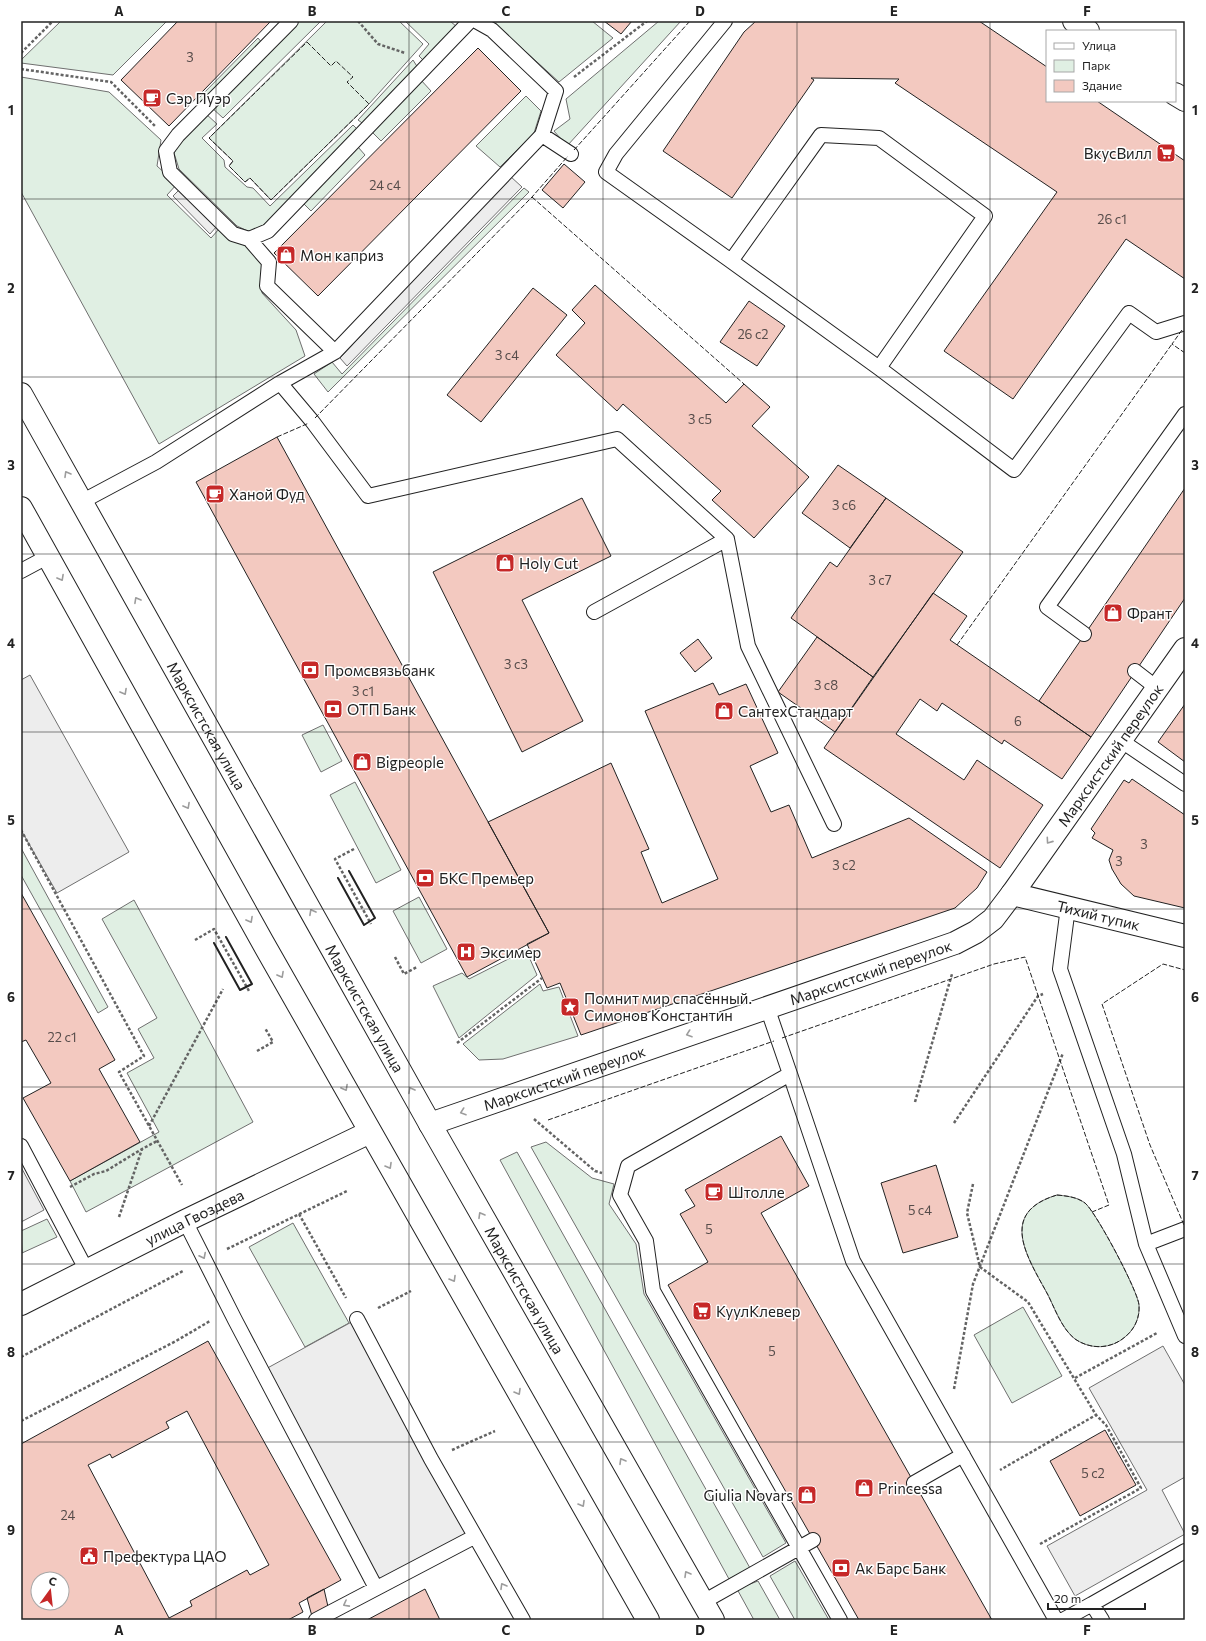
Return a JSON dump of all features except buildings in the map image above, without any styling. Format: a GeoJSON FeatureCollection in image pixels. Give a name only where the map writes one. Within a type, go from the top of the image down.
{"type":"FeatureCollection","features":[{"type":"Feature","properties":{"kind":"main road"},"geometry":{"type":"LineString","coordinates":[[1074,21],[1087,30]]}},
{"type":"Feature","properties":{"kind":"main road"},"geometry":{"type":"LineString","coordinates":[[1176,95],[1185,100]]}},
{"type":"Feature","properties":{"kind":"main road","name":"Марксистская улица"},"geometry":{"type":"LineString","coordinates":[[21,394],[430,1124],[708,1611]]}},
{"type":"Feature","properties":{"kind":"main road"},"geometry":{"type":"LineString","coordinates":[[21,508],[370,1132],[648,1620]]}},
{"type":"Feature","properties":{"kind":"main road","name":"Марксистский переулок"},"geometry":{"type":"LineString","coordinates":[[430,1124],[955,943],[976,932],[993,919],[1012,894],[1185,649]]}},
{"type":"Feature","properties":{"kind":"main road","name":"Тихий тупик"},"geometry":{"type":"LineString","coordinates":[[1012,894],[1185,936]]}},
{"type":"Feature","properties":{"kind":"main road","name":"улица Гвоздева"},"geometry":{"type":"LineString","coordinates":[[21,1304],[185,1221],[370,1132]]}},
{"type":"Feature","properties":{"kind":"lane"},"geometry":{"type":"LineString","coordinates":[[291,21],[178,135],[166,151],[170,172],[233,234],[249,239],[269,262],[267,286],[302,322],[335,352]]}},
{"type":"Feature","properties":{"kind":"lane"},"geometry":{"type":"LineString","coordinates":[[249,239],[268,231],[470,21]]}},
{"type":"Feature","properties":{"kind":"lane"},"geometry":{"type":"LineString","coordinates":[[82,501],[156,462],[280,384],[335,352],[542,135],[556,91],[492,30],[476,21]]}},
{"type":"Feature","properties":{"kind":"lane"},"geometry":{"type":"LineString","coordinates":[[725,21],[616,154],[606,172],[879,368],[1014,470],[1130,313],[1156,332],[1185,323]]}},
{"type":"Feature","properties":{"kind":"lane"},"geometry":{"type":"LineString","coordinates":[[542,135],[571,154]]}},
{"type":"Feature","properties":{"kind":"lane"},"geometry":{"type":"LineString","coordinates":[[731,261],[821,135],[879,138],[984,216],[879,368]]}},
{"type":"Feature","properties":{"kind":"lane"},"geometry":{"type":"LineString","coordinates":[[280,384],[312,421],[368,496],[617,438],[727,539],[748,646],[834,824]]}},
{"type":"Feature","properties":{"kind":"lane"},"geometry":{"type":"LineString","coordinates":[[1084,634],[1047,607],[1185,414]]}},
{"type":"Feature","properties":{"kind":"lane"},"geometry":{"type":"LineString","coordinates":[[594,612],[727,539]]}},
{"type":"Feature","properties":{"kind":"lane"},"geometry":{"type":"LineString","coordinates":[[21,571],[49,556]]}},
{"type":"Feature","properties":{"kind":"lane"},"geometry":{"type":"LineString","coordinates":[[1135,671],[1157,688]]}},
{"type":"Feature","properties":{"kind":"lane"},"geometry":{"type":"LineString","coordinates":[[1120,740],[1185,784]]}},
{"type":"Feature","properties":{"kind":"lane"},"geometry":{"type":"LineString","coordinates":[[1068,907],[1060,969],[1124,1154],[1146,1244],[1185,1336]]}},
{"type":"Feature","properties":{"kind":"lane"},"geometry":{"type":"LineString","coordinates":[[767,1007],[853,1261],[1056,1620]]}},
{"type":"Feature","properties":{"kind":"lane"},"geometry":{"type":"LineString","coordinates":[[790,1074],[628,1166],[620,1195],[646,1241],[653,1291],[840,1620]]}},
{"type":"Feature","properties":{"kind":"lane"},"geometry":{"type":"LineString","coordinates":[[21,1146],[86,1271]]}},
{"type":"Feature","properties":{"kind":"lane"},"geometry":{"type":"LineString","coordinates":[[185,1221],[376,1588]]}},
{"type":"Feature","properties":{"kind":"lane"},"geometry":{"type":"LineString","coordinates":[[1146,1244],[1185,1228]]}},
{"type":"Feature","properties":{"kind":"lane"},"geometry":{"type":"LineString","coordinates":[[357,1319],[474,1537],[523,1620]]}},
{"type":"Feature","properties":{"kind":"lane"},"geometry":{"type":"LineString","coordinates":[[914,1483],[963,1456]]}},
{"type":"Feature","properties":{"kind":"lane"},"geometry":{"type":"LineString","coordinates":[[316,1620],[474,1537]]}},
{"type":"Feature","properties":{"kind":"lane"},"geometry":{"type":"LineString","coordinates":[[708,1611],[799,1548],[813,1540]]}},
{"type":"Feature","properties":{"kind":"lane"},"geometry":{"type":"LineString","coordinates":[[1063,1620],[1185,1551]]}},
{"type":"Feature","properties":{"kind":"lane"},"geometry":{"type":"LineString","coordinates":[[1092,1604],[1102,1620]]}},
{"type":"Feature","properties":{"kind":"path"},"geometry":{"type":"LineString","coordinates":[[21,53],[53,21]]}},
{"type":"Feature","properties":{"kind":"path"},"geometry":{"type":"LineString","coordinates":[[358,21],[378,44],[413,56],[424,68]]}},
{"type":"Feature","properties":{"kind":"path"},"geometry":{"type":"LineString","coordinates":[[556,91],[647,21]]}},
{"type":"Feature","properties":{"kind":"path"},"geometry":{"type":"LineString","coordinates":[[21,69],[111,82],[156,127]]}},
{"type":"Feature","properties":{"kind":"path"},"geometry":{"type":"LineString","coordinates":[[21,830],[144,1056],[119,1072],[182,1185]]}},
{"type":"Feature","properties":{"kind":"path"},"geometry":{"type":"LineString","coordinates":[[354,849],[335,859],[371,924]]}},
{"type":"Feature","properties":{"kind":"path"},"geometry":{"type":"LineString","coordinates":[[196,940],[214,929],[249,991]]}},
{"type":"Feature","properties":{"kind":"path"},"geometry":{"type":"LineString","coordinates":[[395,958],[404,974],[417,967]]}},
{"type":"Feature","properties":{"kind":"path"},"geometry":{"type":"LineString","coordinates":[[915,1102],[953,971]]}},
{"type":"Feature","properties":{"kind":"path"},"geometry":{"type":"LineString","coordinates":[[457,1043],[542,978]]}},
{"type":"Feature","properties":{"kind":"path"},"geometry":{"type":"LineString","coordinates":[[954,1123],[1038,996],[1065,983]]}},
{"type":"Feature","properties":{"kind":"path"},"geometry":{"type":"LineString","coordinates":[[149,1126],[222,989]]}},
{"type":"Feature","properties":{"kind":"path"},"geometry":{"type":"LineString","coordinates":[[947,1427],[973,1284],[1077,1018]]}},
{"type":"Feature","properties":{"kind":"path"},"geometry":{"type":"LineString","coordinates":[[257,1051],[273,1042],[265,1028]]}},
{"type":"Feature","properties":{"kind":"path"},"geometry":{"type":"LineString","coordinates":[[534,1119],[595,1171],[624,1179]]}},
{"type":"Feature","properties":{"kind":"path"},"geometry":{"type":"LineString","coordinates":[[48,1199],[94,1174],[106,1171],[157,1141]]}},
{"type":"Feature","properties":{"kind":"path"},"geometry":{"type":"LineString","coordinates":[[119,1217],[142,1149]]}},
{"type":"Feature","properties":{"kind":"path"},"geometry":{"type":"LineString","coordinates":[[973,1184],[967,1213],[980,1267],[1028,1302],[1096,1415],[1106,1425],[1141,1488],[1019,1555]]}},
{"type":"Feature","properties":{"kind":"path"},"geometry":{"type":"LineString","coordinates":[[299,1214],[357,1319],[411,1291]]}},
{"type":"Feature","properties":{"kind":"path"},"geometry":{"type":"LineString","coordinates":[[21,1421],[176,1341],[230,1310]]}},
{"type":"Feature","properties":{"kind":"path"},"geometry":{"type":"LineString","coordinates":[[1075,1378],[1179,1322]]}},
{"type":"Feature","properties":{"kind":"path"},"geometry":{"type":"LineString","coordinates":[[978,1482],[1096,1415]]}},
{"type":"Feature","properties":{"kind":"path"},"geometry":{"type":"LineString","coordinates":[[432,1459],[495,1431]]}},
{"type":"Feature","properties":{"kind":"green space"},"geometry":{"type":"Polygon","coordinates":[[[61,21],[167,21],[113,75],[21,63],[21,60],[61,21]]]}},
{"type":"Feature","properties":{"kind":"green space"},"geometry":{"type":"Polygon","coordinates":[[[299,21],[321,21],[223,118],[211,107],[299,21]]]}},
{"type":"Feature","properties":{"kind":"green space"},"geometry":{"type":"Polygon","coordinates":[[[327,21],[399,21],[423,44],[369,104],[271,200],[250,178],[245,182],[229,166],[233,161],[209,138],[327,21]]]}},
{"type":"Feature","properties":{"kind":"green space"},"geometry":{"type":"Polygon","coordinates":[[[405,21],[450,21],[457,27],[424,61],[419,56],[429,44],[405,21]]]}},
{"type":"Feature","properties":{"kind":"green space"},"geometry":{"type":"Polygon","coordinates":[[[492,21],[592,21],[613,38],[559,82],[492,21]]]}},
{"type":"Feature","properties":{"kind":"green space"},"geometry":{"type":"Polygon","coordinates":[[[659,21],[681,21],[567,146],[554,131],[570,119],[566,99],[659,21]]]}},
{"type":"Feature","properties":{"kind":"green space"},"geometry":{"type":"Polygon","coordinates":[[[258,38],[263,44],[202,107],[196,101],[258,38]]]}},
{"type":"Feature","properties":{"kind":"green space"},"geometry":{"type":"Polygon","coordinates":[[[413,60],[418,68],[365,125],[358,120],[413,60]]]}},
{"type":"Feature","properties":{"kind":"green space"},"geometry":{"type":"Polygon","coordinates":[[[21,77],[109,92],[161,140],[157,166],[177,184],[167,195],[211,238],[219,229],[230,240],[247,246],[263,266],[262,293],[296,330],[305,356],[159,444],[21,192],[21,77]]]}},
{"type":"Feature","properties":{"kind":"green space"},"geometry":{"type":"Polygon","coordinates":[[[420,79],[431,91],[381,141],[370,130],[420,79]]]}},
{"type":"Feature","properties":{"kind":"green space"},"geometry":{"type":"Polygon","coordinates":[[[526,96],[541,111],[534,133],[500,167],[476,146],[526,96]]]}},
{"type":"Feature","properties":{"kind":"green space"},"geometry":{"type":"Polygon","coordinates":[[[205,113],[217,124],[202,138],[224,160],[225,167],[247,187],[253,188],[270,206],[353,125],[359,131],[265,224],[250,232],[237,226],[179,169],[174,153],[182,138],[205,113]]]}},
{"type":"Feature","properties":{"kind":"green space"},"geometry":{"type":"Polygon","coordinates":[[[358,147],[365,155],[311,211],[303,203],[358,147]]]}},
{"type":"Feature","properties":{"kind":"green space"},"geometry":{"type":"Polygon","coordinates":[[[524,188],[529,192],[328,392],[314,374],[332,362],[342,374],[524,188]]]}},
{"type":"Feature","properties":{"kind":"green space"},"geometry":{"type":"Polygon","coordinates":[[[323,725],[342,761],[321,772],[302,735],[323,725]]]}},
{"type":"Feature","properties":{"kind":"green space"},"geometry":{"type":"Polygon","coordinates":[[[355,782],[401,870],[376,883],[330,795],[355,782]]]}},
{"type":"Feature","properties":{"kind":"green space"},"geometry":{"type":"Polygon","coordinates":[[[21,848],[108,1007],[98,1013],[21,875],[21,848]]]}},
{"type":"Feature","properties":{"kind":"green space"},"geometry":{"type":"Polygon","coordinates":[[[419,897],[447,949],[421,963],[393,911],[419,897]]]}},
{"type":"Feature","properties":{"kind":"green space"},"geometry":{"type":"Polygon","coordinates":[[[134,900],[253,1122],[86,1212],[70,1181],[159,1132],[127,1073],[154,1058],[138,1029],[157,1018],[102,919],[134,900]]]}},
{"type":"Feature","properties":{"kind":"green space"},"geometry":{"type":"Polygon","coordinates":[[[526,950],[537,975],[459,1038],[433,986],[462,973],[469,979],[526,950]]]}},
{"type":"Feature","properties":{"kind":"green space"},"geometry":{"type":"Polygon","coordinates":[[[540,984],[543,991],[559,987],[578,1036],[503,1059],[479,1060],[463,1044],[540,984]]]}},
{"type":"Feature","properties":{"kind":"green space"},"geometry":{"type":"Polygon","coordinates":[[[546,1142],[592,1178],[614,1184],[609,1204],[636,1244],[644,1294],[786,1543],[763,1557],[531,1147],[546,1142]]]}},
{"type":"Feature","properties":{"kind":"green space"},"geometry":{"type":"Polygon","coordinates":[[[517,1152],[750,1568],[729,1579],[500,1160],[517,1152]]]}},
{"type":"Feature","properties":{"kind":"green space"},"geometry":{"type":"Polygon","coordinates":[[[1057,1195],[1079,1199],[1090,1209],[1116,1252],[1137,1297],[1139,1314],[1136,1322],[1129,1334],[1114,1344],[1101,1347],[1088,1345],[1081,1343],[1070,1335],[1059,1318],[1026,1252],[1022,1238],[1023,1225],[1027,1213],[1039,1203],[1057,1195]]]}},
{"type":"Feature","properties":{"kind":"green space"},"geometry":{"type":"Polygon","coordinates":[[[47,1219],[57,1237],[22,1253],[21,1231],[47,1219]]]}},
{"type":"Feature","properties":{"kind":"green space"},"geometry":{"type":"Polygon","coordinates":[[[293,1223],[349,1323],[305,1347],[249,1247],[293,1223]]]}},
{"type":"Feature","properties":{"kind":"green space"},"geometry":{"type":"Polygon","coordinates":[[[1023,1307],[1062,1376],[1012,1403],[974,1335],[1023,1307]]]}},
{"type":"Feature","properties":{"kind":"green space"},"geometry":{"type":"Polygon","coordinates":[[[795,1561],[829,1620],[795,1620],[770,1576],[795,1561]]]}},
{"type":"Feature","properties":{"kind":"green space"},"geometry":{"type":"Polygon","coordinates":[[[758,1581],[780,1620],[754,1620],[737,1589],[758,1581]]]}},
{"type":"Feature","properties":{"kind":"shaded area"},"geometry":{"type":"Polygon","coordinates":[[[510,176],[522,187],[347,366],[340,358],[510,176]]]}},
{"type":"Feature","properties":{"kind":"shaded area"},"geometry":{"type":"Polygon","coordinates":[[[180,189],[217,226],[210,234],[173,196],[180,189]]]}},
{"type":"Feature","properties":{"kind":"shaded area"},"geometry":{"type":"Polygon","coordinates":[[[30,675],[129,852],[57,893],[21,830],[21,680],[30,675]]]}},
{"type":"Feature","properties":{"kind":"shaded area"},"geometry":{"type":"Polygon","coordinates":[[[21,1167],[44,1210],[21,1222],[21,1167]]]}},
{"type":"Feature","properties":{"kind":"shaded area"},"geometry":{"type":"Polygon","coordinates":[[[357,1319],[474,1537],[376,1588],[262,1371],[357,1319]]]}},
{"type":"Feature","properties":{"kind":"shaded area"},"geometry":{"type":"Polygon","coordinates":[[[1163,1346],[1185,1385],[1185,1477],[1162,1490],[1185,1534],[1075,1596],[1047,1546],[1147,1490],[1089,1388],[1163,1346]]]}},
{"type":"Feature","properties":{"kind":"fence"},"geometry":{"type":"LineString","coordinates":[[574,150],[690,21]]}},
{"type":"Feature","properties":{"kind":"fence"},"geometry":{"type":"LineString","coordinates":[[307,42],[331,66],[336,61],[353,77],[347,82],[369,104],[271,200],[250,178],[245,182],[229,166],[233,161],[209,138],[307,42]]}},
{"type":"Feature","properties":{"kind":"fence"},"geometry":{"type":"LineString","coordinates":[[315,418],[532,197],[568,156]]}},
{"type":"Feature","properties":{"kind":"fence"},"geometry":{"type":"LineString","coordinates":[[532,197],[744,384]]}},
{"type":"Feature","properties":{"kind":"fence"},"geometry":{"type":"LineString","coordinates":[[1182,330],[1172,344],[1185,353]]}},
{"type":"Feature","properties":{"kind":"fence"},"geometry":{"type":"LineString","coordinates":[[957,645],[1172,344]]}},
{"type":"Feature","properties":{"kind":"fence"},"geometry":{"type":"LineString","coordinates":[[277,437],[309,423]]}},
{"type":"Feature","properties":{"kind":"fence"},"geometry":{"type":"LineString","coordinates":[[782,1038],[994,964],[1025,957],[1109,1205],[1092,1212]]}},
{"type":"Feature","properties":{"kind":"fence"},"geometry":{"type":"LineString","coordinates":[[1184,1225],[1150,1145],[1102,1004],[1163,964],[1185,970]]}},
{"type":"Feature","properties":{"kind":"fence"},"geometry":{"type":"LineString","coordinates":[[548,1120],[774,1041]]}},
{"type":"Feature","properties":{"kind":"fence"},"geometry":{"type":"LineString","coordinates":[[1057,1195],[1079,1199],[1090,1209],[1116,1252],[1137,1297],[1139,1314],[1136,1322],[1129,1334],[1114,1344],[1101,1347],[1088,1345],[1081,1343],[1070,1335],[1059,1318],[1026,1252],[1022,1238],[1023,1225],[1027,1213],[1039,1203],[1057,1195]]}},
{"type":"Feature","properties":{"kind":"wall"},"geometry":{"type":"LineString","coordinates":[[338,878],[364,925],[375,918],[349,871]]}},
{"type":"Feature","properties":{"kind":"wall"},"geometry":{"type":"LineString","coordinates":[[214,943],[240,990],[252,984],[226,937]]}},
{"type":"Feature","properties":{"kind":"place","name":"Сэр Пуэр"},"geometry":{"type":"Point","coordinates":[152,98]}},
{"type":"Feature","properties":{"kind":"place","name":"ВкусВилл"},"geometry":{"type":"Point","coordinates":[1166,153]}},
{"type":"Feature","properties":{"kind":"place","name":"Мон каприз"},"geometry":{"type":"Point","coordinates":[286,255]}},
{"type":"Feature","properties":{"kind":"place","name":"Ханой Фуд"},"geometry":{"type":"Point","coordinates":[215,494]}},
{"type":"Feature","properties":{"kind":"place","name":"Holy Cut"},"geometry":{"type":"Point","coordinates":[505,563]}},
{"type":"Feature","properties":{"kind":"place","name":"Франт"},"geometry":{"type":"Point","coordinates":[1113,613]}},
{"type":"Feature","properties":{"kind":"place","name":"Промсвязьбанк"},"geometry":{"type":"Point","coordinates":[310,670]}},
{"type":"Feature","properties":{"kind":"place","name":"ОТП Банк"},"geometry":{"type":"Point","coordinates":[333,709]}},
{"type":"Feature","properties":{"kind":"place","name":"СантехСтандарт"},"geometry":{"type":"Point","coordinates":[724,711]}},
{"type":"Feature","properties":{"kind":"place","name":"Bigpeople"},"geometry":{"type":"Point","coordinates":[362,762]}},
{"type":"Feature","properties":{"kind":"place","name":"БКС Премьер"},"geometry":{"type":"Point","coordinates":[425,878]}},
{"type":"Feature","properties":{"kind":"place","name":"Эксимер"},"geometry":{"type":"Point","coordinates":[466,952]}},
{"type":"Feature","properties":{"kind":"place","name":"Помнит мир спасённый. Симонов Константин"},"geometry":{"type":"Point","coordinates":[570,1007]}},
{"type":"Feature","properties":{"kind":"place","name":"Штолле"},"geometry":{"type":"Point","coordinates":[714,1192]}},
{"type":"Feature","properties":{"kind":"place","name":"КуулКлевер"},"geometry":{"type":"Point","coordinates":[702,1311]}},
{"type":"Feature","properties":{"kind":"place","name":"Princessa"},"geometry":{"type":"Point","coordinates":[864,1488]}},
{"type":"Feature","properties":{"kind":"place","name":"Giulia Novars"},"geometry":{"type":"Point","coordinates":[807,1495]}},
{"type":"Feature","properties":{"kind":"place","name":"Префектура ЦАО"},"geometry":{"type":"Point","coordinates":[89,1556]}},
{"type":"Feature","properties":{"kind":"place","name":"Ак Барс Банк"},"geometry":{"type":"Point","coordinates":[841,1568]}}]}
